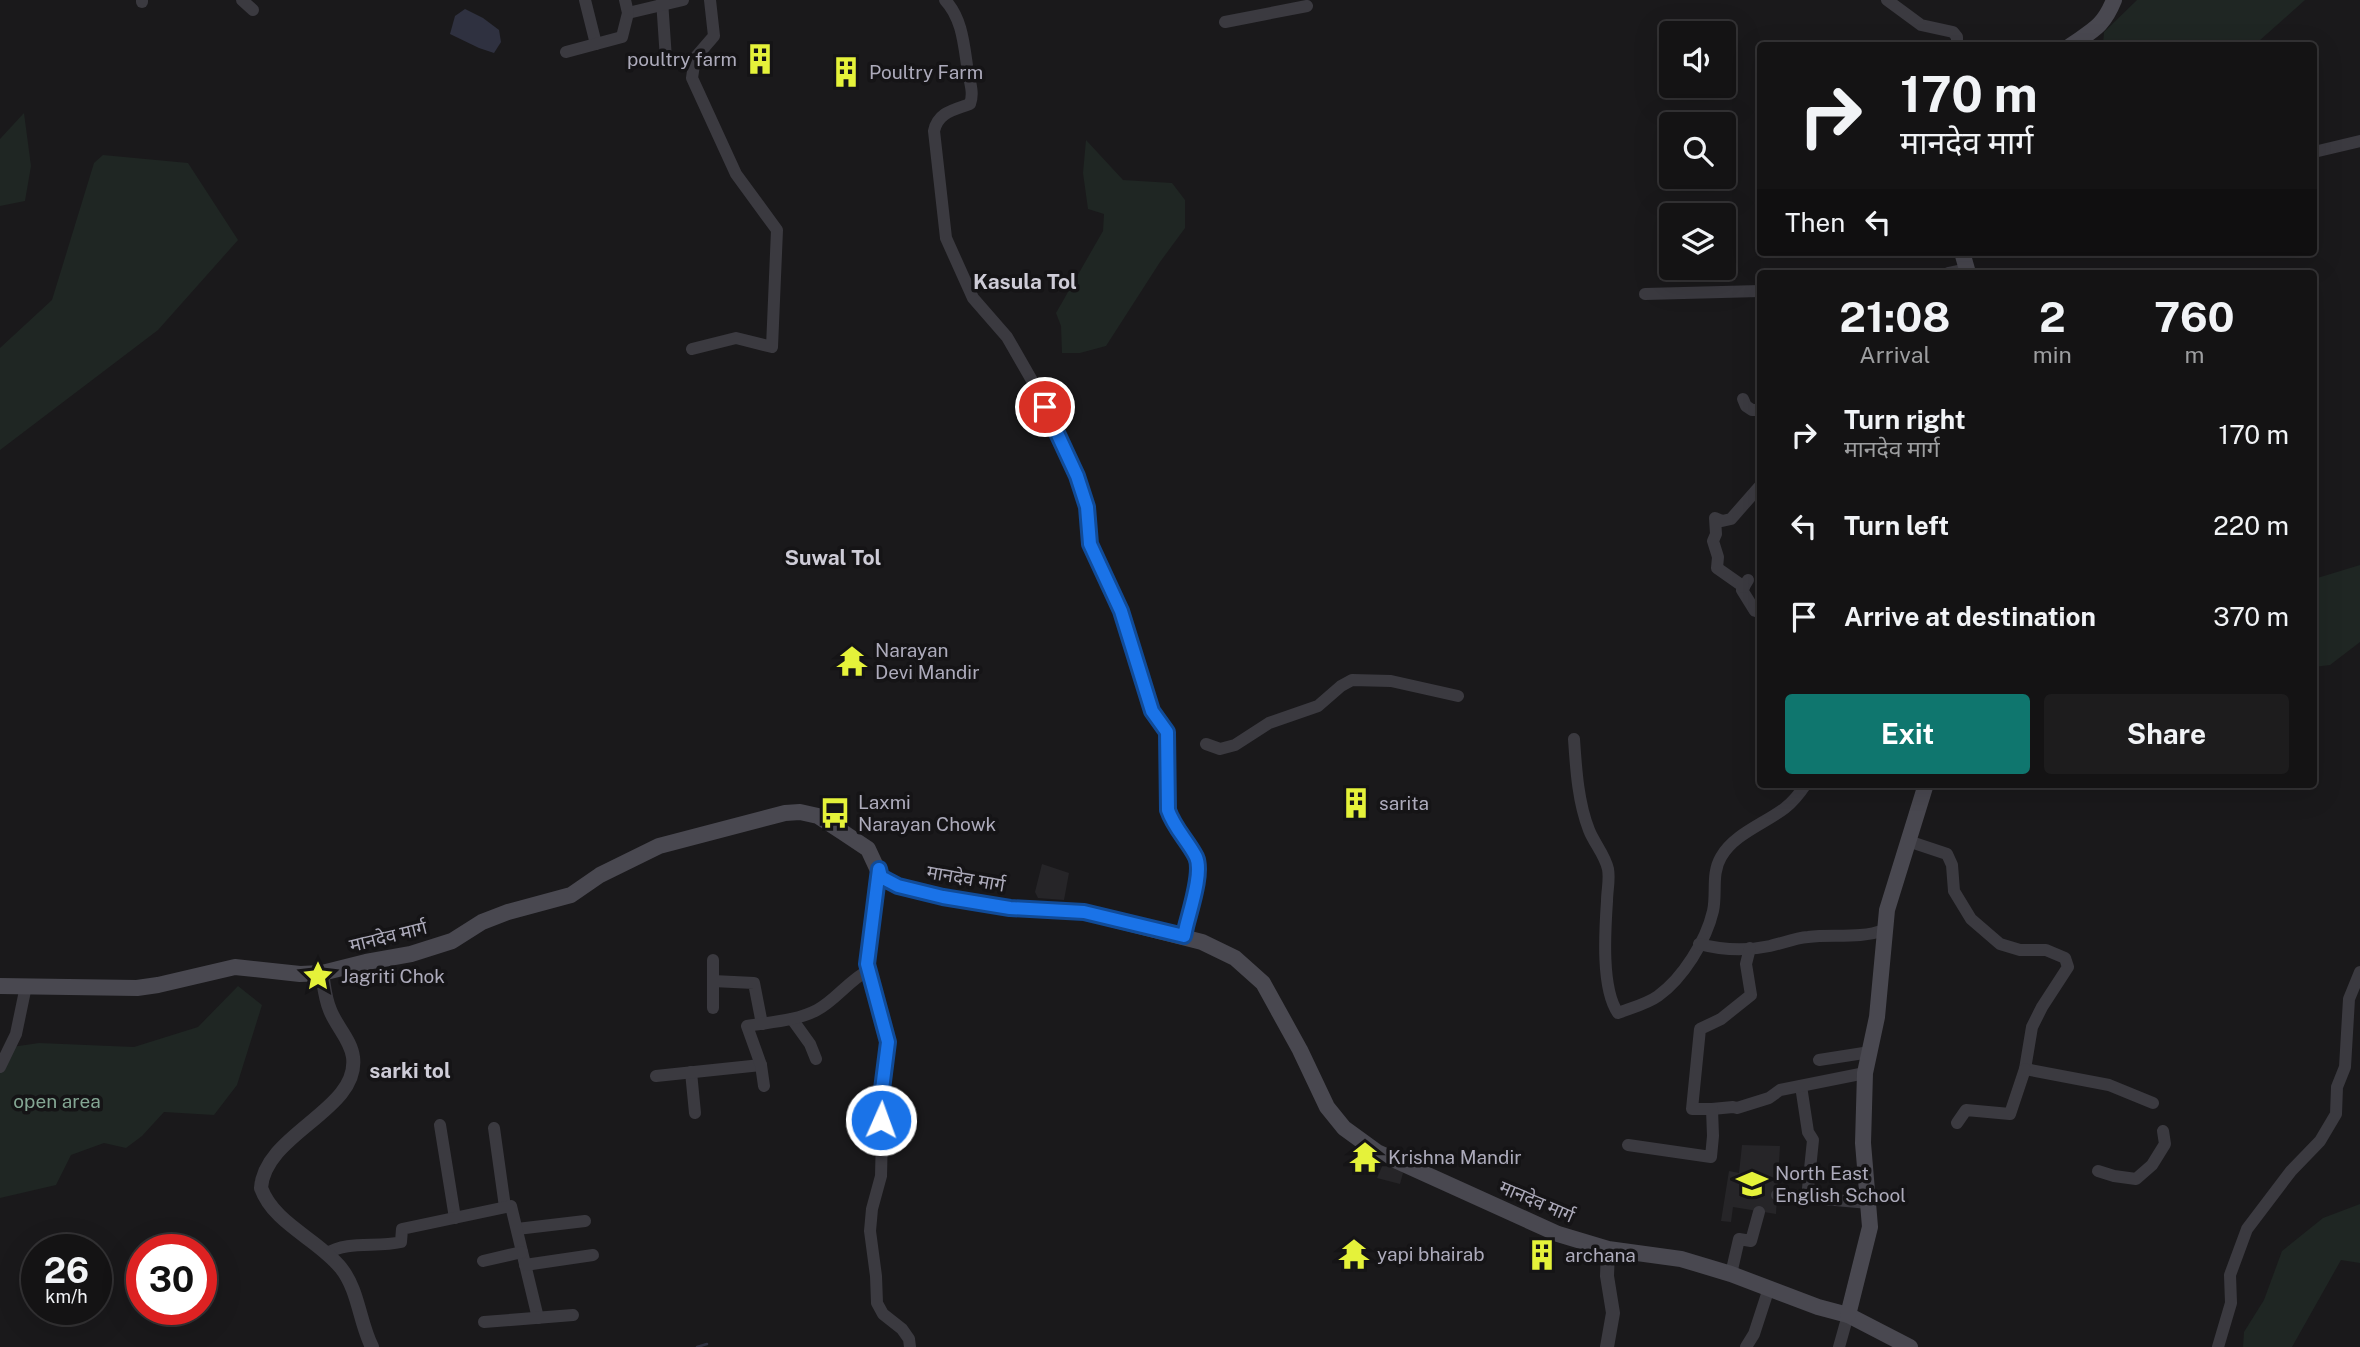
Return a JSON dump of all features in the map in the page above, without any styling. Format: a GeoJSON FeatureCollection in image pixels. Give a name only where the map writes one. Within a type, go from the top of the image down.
{"type":"FeatureCollection","features":[{"type":"Feature","properties":{"kind":"main road"},"geometry":{"type":"LineString","coordinates":[[2076,42],[2100,26],[2108,15],[2113,0]]}},
{"type":"Feature","properties":{"kind":"main road"},"geometry":{"type":"LineString","coordinates":[[1848,1315],[1870,1227],[1863,1143],[1865,1073],[1877,1017],[1884,930],[1887,910],[1925,788]]}},
{"type":"Feature","properties":{"kind":"main road","name":"मानदेव मार्ग"},"geometry":{"type":"LineString","coordinates":[[0,986],[137,988],[235,967],[300,974],[321,973],[430,949],[452,941],[482,922],[571,895],[600,875],[651,849],[785,813],[800,812],[818,816],[868,849],[881,877],[898,886],[943,897],[1010,908],[1084,912],[1202,942],[1235,958],[1263,983],[1300,1050],[1327,1107],[1344,1128],[1377,1152],[1558,1234],[1608,1249],[1681,1259],[1731,1274],[1818,1307],[1848,1315],[1910,1347]]}},
{"type":"Feature","properties":{"kind":"street"},"geometry":{"type":"LineString","coordinates":[[242,0],[253,10]]}},
{"type":"Feature","properties":{"kind":"street"},"geometry":{"type":"LineString","coordinates":[[585,0],[596,44]]}},
{"type":"Feature","properties":{"kind":"street"},"geometry":{"type":"LineString","coordinates":[[566,52],[622,37],[628,13],[625,0]]}},
{"type":"Feature","properties":{"kind":"street"},"geometry":{"type":"LineString","coordinates":[[628,13],[662,2],[683,0]]}},
{"type":"Feature","properties":{"kind":"street"},"geometry":{"type":"LineString","coordinates":[[692,349],[736,338],[772,347],[777,230],[736,174],[691,78],[695,58],[714,36],[710,0]]}},
{"type":"Feature","properties":{"kind":"street"},"geometry":{"type":"LineString","coordinates":[[945,0],[956,15],[967,51],[973,96],[970,104],[942,115],[936,121],[934,131],[946,238],[973,299],[1007,337],[1034,384],[1077,476],[1087,507],[1090,544],[1121,611],[1152,711],[1167,732],[1168,810],[1171,820],[1196,857],[1199,867],[1184,936]]}},
{"type":"Feature","properties":{"kind":"street"},"geometry":{"type":"LineString","coordinates":[[1887,0],[1921,26],[1953,32],[1957,42]]}},
{"type":"Feature","properties":{"kind":"street"},"geometry":{"type":"LineString","coordinates":[[662,2],[666,59]]}},
{"type":"Feature","properties":{"kind":"street"},"geometry":{"type":"LineString","coordinates":[[1225,22],[1307,6]]}},
{"type":"Feature","properties":{"kind":"street"},"geometry":{"type":"LineString","coordinates":[[2317,151],[2360,141]]}},
{"type":"Feature","properties":{"kind":"street"},"geometry":{"type":"LineString","coordinates":[[1645,294],[1757,291]]}},
{"type":"Feature","properties":{"kind":"street"},"geometry":{"type":"LineString","coordinates":[[1743,399],[1745,407],[1757,410]]}},
{"type":"Feature","properties":{"kind":"street"},"geometry":{"type":"LineString","coordinates":[[1757,489],[1731,519],[1722,521],[1715,518],[1716,534],[1713,541],[1718,557],[1717,568],[1746,584],[1742,590],[1757,611]]}},
{"type":"Feature","properties":{"kind":"street"},"geometry":{"type":"LineString","coordinates":[[1206,744],[1220,749],[1235,745],[1269,723],[1318,706],[1352,680],[1391,681],[1458,696]]}},
{"type":"Feature","properties":{"kind":"street"},"geometry":{"type":"LineString","coordinates":[[1574,739],[1577,780],[1584,813],[1589,830],[1608,866],[1605,946],[1607,977],[1614,1008],[1618,1013],[1656,997],[1680,976],[1699,944],[1713,911],[1715,875],[1721,858],[1738,839],[1784,809],[1803,788]]}},
{"type":"Feature","properties":{"kind":"street"},"geometry":{"type":"LineString","coordinates":[[1908,841],[1947,854],[1952,864],[1954,891],[1971,919],[2000,944],[2020,950],[2046,950],[2065,958],[2068,967],[2032,1027],[2025,1069],[2010,1114],[1966,1110],[1957,1123]]}},
{"type":"Feature","properties":{"kind":"street"},"geometry":{"type":"LineString","coordinates":[[879,869],[869,970],[888,1042],[880,1105],[881,1176],[872,1209],[870,1231],[877,1303],[883,1314],[902,1329],[909,1339],[910,1347]]}},
{"type":"Feature","properties":{"kind":"street"},"geometry":{"type":"LineString","coordinates":[[1699,944],[1721,950],[1768,947],[1804,937],[1870,935],[1884,930]]}},
{"type":"Feature","properties":{"kind":"street"},"geometry":{"type":"LineString","coordinates":[[1750,948],[1746,964],[1751,995],[1721,1020],[1700,1029],[1692,1109],[1737,1108],[1769,1098],[1780,1090],[1865,1073]]}},
{"type":"Feature","properties":{"kind":"street"},"geometry":{"type":"LineString","coordinates":[[713,960],[713,1008]]}},
{"type":"Feature","properties":{"kind":"street"},"geometry":{"type":"LineString","coordinates":[[764,1086],[761,1065],[747,1026],[792,1019],[818,1010],[859,975],[869,970]]}},
{"type":"Feature","properties":{"kind":"street"},"geometry":{"type":"LineString","coordinates":[[2218,1347],[2231,1303],[2230,1275],[2247,1229],[2291,1171],[2320,1142],[2336,1114],[2337,1087],[2345,1067],[2349,999],[2360,972]]}},
{"type":"Feature","properties":{"kind":"street"},"geometry":{"type":"LineString","coordinates":[[321,973],[330,1010],[353,1055],[354,1068],[333,1103],[285,1144],[271,1161],[261,1188],[270,1205],[341,1268],[357,1299],[360,1318],[372,1347]]}},
{"type":"Feature","properties":{"kind":"street"},"geometry":{"type":"LineString","coordinates":[[713,981],[754,983],[762,1024]]}},
{"type":"Feature","properties":{"kind":"street"},"geometry":{"type":"LineString","coordinates":[[0,1067],[16,1034],[26,986]]}},
{"type":"Feature","properties":{"kind":"street"},"geometry":{"type":"LineString","coordinates":[[792,1019],[810,1044],[816,1059]]}},
{"type":"Feature","properties":{"kind":"street"},"geometry":{"type":"LineString","coordinates":[[1819,1060],[1870,1052]]}},
{"type":"Feature","properties":{"kind":"street"},"geometry":{"type":"LineString","coordinates":[[656,1076],[761,1065]]}},
{"type":"Feature","properties":{"kind":"street"},"geometry":{"type":"LineString","coordinates":[[2025,1069],[2109,1085],[2153,1103]]}},
{"type":"Feature","properties":{"kind":"street"},"geometry":{"type":"LineString","coordinates":[[691,1072],[695,1113]]}},
{"type":"Feature","properties":{"kind":"street"},"geometry":{"type":"LineString","coordinates":[[1801,1086],[1808,1132],[1813,1140],[1807,1198]]}},
{"type":"Feature","properties":{"kind":"street"},"geometry":{"type":"LineString","coordinates":[[1628,1146],[1711,1157],[1712,1110]]}},
{"type":"Feature","properties":{"kind":"street"},"geometry":{"type":"LineString","coordinates":[[440,1125],[455,1218]]}},
{"type":"Feature","properties":{"kind":"street"},"geometry":{"type":"LineString","coordinates":[[494,1128],[505,1207]]}},
{"type":"Feature","properties":{"kind":"street"},"geometry":{"type":"LineString","coordinates":[[2098,1171],[2136,1179],[2152,1165],[2165,1144],[2163,1130]]}},
{"type":"Feature","properties":{"kind":"street"},"geometry":{"type":"LineString","coordinates":[[1777,1195],[1870,1203]]}},
{"type":"Feature","properties":{"kind":"street"},"geometry":{"type":"LineString","coordinates":[[326,1254],[337,1247],[401,1242],[402,1229],[511,1206],[538,1318]]}},
{"type":"Feature","properties":{"kind":"street"},"geometry":{"type":"LineString","coordinates":[[1731,1274],[1739,1239],[1751,1241],[1759,1212]]}},
{"type":"Feature","properties":{"kind":"street"},"geometry":{"type":"LineString","coordinates":[[517,1229],[585,1220]]}},
{"type":"Feature","properties":{"kind":"street"},"geometry":{"type":"LineString","coordinates":[[1607,1347],[1614,1313],[1607,1276],[1608,1249]]}},
{"type":"Feature","properties":{"kind":"street"},"geometry":{"type":"LineString","coordinates":[[483,1261],[593,1255]]}},
{"type":"Feature","properties":{"kind":"street"},"geometry":{"type":"LineString","coordinates":[[1746,1347],[1754,1335],[1769,1288]]}},
{"type":"Feature","properties":{"kind":"street"},"geometry":{"type":"LineString","coordinates":[[484,1322],[573,1315]]}},
{"type":"Feature","properties":{"kind":"street"},"geometry":{"type":"LineString","coordinates":[[1839,1347],[1848,1315]]}},
{"type":"Feature","properties":{"kind":"shaded area"},"geometry":{"type":"Polygon","coordinates":[[[1042,864],[1069,873],[1064,900],[1038,898],[1035,892],[1042,864]]]}},
{"type":"Feature","properties":{"kind":"shaded area","name":"North East English School"},"geometry":{"type":"Polygon","coordinates":[[[1742,1145],[1780,1146],[1776,1214],[1733,1207],[1731,1222],[1721,1221],[1729,1171],[1739,1173],[1742,1145]]]}},
{"type":"Feature","properties":{"kind":"shaded area"},"geometry":{"type":"Polygon","coordinates":[[[1384,1162],[1397,1167],[1403,1173],[1400,1184],[1377,1178],[1384,1162]]]}},
{"type":"Feature","properties":{"kind":"green space"},"geometry":{"type":"Polygon","coordinates":[[[2137,0],[2305,0],[2256,42],[2103,42],[2104,32],[2137,0]]]}},
{"type":"Feature","properties":{"kind":"green space"},"geometry":{"type":"Polygon","coordinates":[[[24,113],[31,166],[25,201],[0,206],[0,139],[24,113]]]}},
{"type":"Feature","properties":{"kind":"green space"},"geometry":{"type":"Polygon","coordinates":[[[1086,140],[1123,180],[1172,183],[1185,200],[1185,228],[1106,346],[1080,353],[1062,353],[1061,326],[1056,313],[1103,231],[1104,214],[1088,209],[1083,173],[1086,140]]]}},
{"type":"Feature","properties":{"kind":"green space"},"geometry":{"type":"Polygon","coordinates":[[[103,155],[188,163],[238,240],[158,330],[0,450],[0,348],[52,300],[94,163],[103,155]]]}},
{"type":"Feature","properties":{"kind":"green space"},"geometry":{"type":"Polygon","coordinates":[[[2360,565],[2360,642],[2330,665],[2317,667],[2317,578],[2360,565]]]}},
{"type":"Feature","properties":{"kind":"green space","name":"open area"},"geometry":{"type":"Polygon","coordinates":[[[238,986],[262,1005],[237,1085],[214,1115],[164,1112],[142,1136],[126,1148],[104,1143],[71,1155],[56,1185],[0,1198],[0,1054],[5,1048],[39,1043],[134,1047],[198,1027],[238,986]]]}},
{"type":"Feature","properties":{"kind":"green space"},"geometry":{"type":"Polygon","coordinates":[[[2360,1204],[2360,1263],[2341,1260],[2292,1347],[2243,1347],[2244,1332],[2264,1300],[2282,1251],[2323,1218],[2360,1204]]]}},
{"type":"Feature","properties":{"kind":"water"},"geometry":{"type":"Polygon","coordinates":[[[465,9],[499,30],[501,42],[494,53],[450,34],[455,16],[465,9]]]}},
{"type":"Feature","properties":{"kind":"waterway"},"geometry":{"type":"LineString","coordinates":[[697,1347],[707,1344]]}},
{"type":"Feature","properties":{"kind":"place","name":"poultry farm"},"geometry":{"type":"Point","coordinates":[760,59]}},
{"type":"Feature","properties":{"kind":"place","name":"Poultry Farm"},"geometry":{"type":"Point","coordinates":[846,72]}},
{"type":"Feature","properties":{"kind":"place","name":"Narayan Devi Mandir"},"geometry":{"type":"Point","coordinates":[852,661]}},
{"type":"Feature","properties":{"kind":"place","name":"sarita"},"geometry":{"type":"Point","coordinates":[1356,803]}},
{"type":"Feature","properties":{"kind":"place","name":"Laxmi Narayan Chowk"},"geometry":{"type":"Point","coordinates":[835,813]}},
{"type":"Feature","properties":{"kind":"place","name":"Jagriti Chok"},"geometry":{"type":"Point","coordinates":[318,976]}},
{"type":"Feature","properties":{"kind":"place","name":"Krishna Mandir"},"geometry":{"type":"Point","coordinates":[1365,1157]}},
{"type":"Feature","properties":{"kind":"place","name":"North East English School"},"geometry":{"type":"Point","coordinates":[1752,1184]}},
{"type":"Feature","properties":{"kind":"place","name":"yapi bhairab"},"geometry":{"type":"Point","coordinates":[1354,1254]}},
{"type":"Feature","properties":{"kind":"place","name":"archana"},"geometry":{"type":"Point","coordinates":[1542,1255]}},
{"type":"Feature","properties":{"kind":"district","name":"Kasula Tol"},"geometry":{"type":"Point","coordinates":[1025,282]}},
{"type":"Feature","properties":{"kind":"district","name":"Suwal Tol"},"geometry":{"type":"Point","coordinates":[833,558]}},
{"type":"Feature","properties":{"kind":"district","name":"sarki tol"},"geometry":{"type":"Point","coordinates":[410,1071]}},
{"type":"Feature","properties":{"kind":"route"},"geometry":{"type":"LineString","coordinates":[[881,1120],[881,1093],[888,1042],[867,964],[879,869],[881,877],[898,886],[943,897],[1010,908],[1050,908],[1084,912],[1184,936],[1199,867],[1196,857],[1171,820],[1168,810],[1167,732],[1152,711],[1121,611],[1090,544],[1087,507],[1077,476],[1045,407]]}}]}
